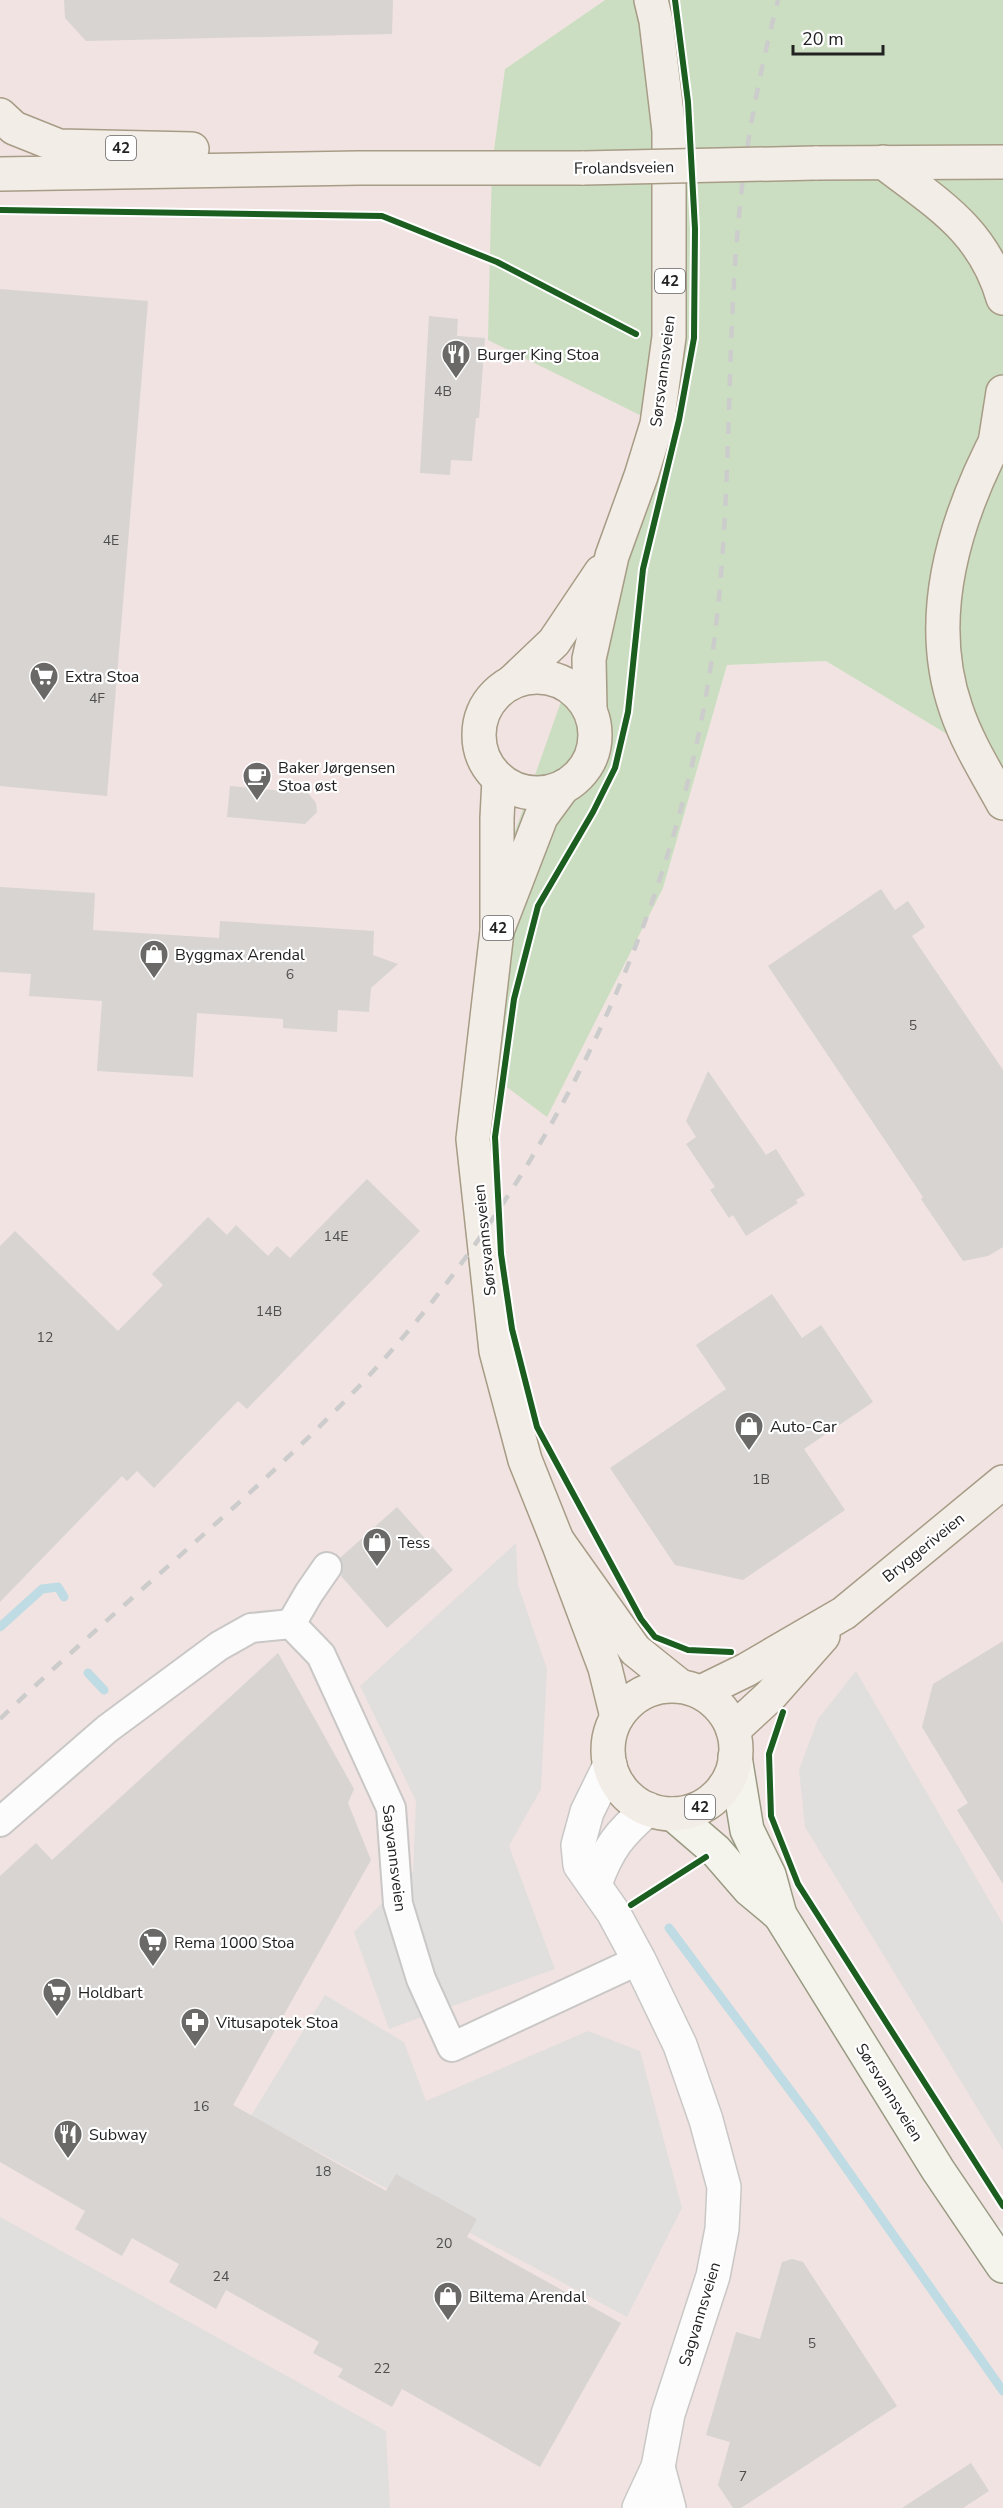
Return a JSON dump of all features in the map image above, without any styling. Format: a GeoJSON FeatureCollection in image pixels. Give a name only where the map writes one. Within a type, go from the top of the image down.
{"type":"FeatureCollection","features":[{"type":"Feature","properties":{"kind":"main road","name":"Sørsvannsveien"},"geometry":{"type":"LineString","coordinates":[[590,709],[589,659],[612,556],[657,424],[669,337],[669,131],[656,21],[651,0]]}},
{"type":"Feature","properties":{"kind":"main road","name":"Frolandsveien"},"geometry":{"type":"LineString","coordinates":[[0,115],[14,128],[59,146],[207,150],[246,170]]}},
{"type":"Feature","properties":{"kind":"main road"},"geometry":{"type":"LineString","coordinates":[[883,162],[940,206],[974,237],[996,275],[1003,298]]}},
{"type":"Feature","properties":{"kind":"main road","name":"Frolandsveien"},"geometry":{"type":"LineString","coordinates":[[0,174],[1003,162]]}},
{"type":"Feature","properties":{"kind":"main road"},"geometry":{"type":"LineString","coordinates":[[1003,392],[999,435],[967,510],[952,553],[944,591],[942,633],[947,675],[956,709],[973,749],[1003,803]]}},
{"type":"Feature","properties":{"kind":"main road","name":"Sørsvannsveien"},"geometry":{"type":"LineString","coordinates":[[511,683],[554,642],[612,556]]}},
{"type":"Feature","properties":{"kind":"main road"},"geometry":{"type":"LineString","coordinates":[[511,683],[528,677],[547,677],[572,688],[590,709]]}},
{"type":"Feature","properties":{"kind":"main road","name":"42"},"geometry":{"type":"LineString","coordinates":[[499,779],[486,761],[480,745],[479,728],[484,712],[493,697],[511,683]]}},
{"type":"Feature","properties":{"kind":"main road","name":"42"},"geometry":{"type":"LineString","coordinates":[[563,787],[578,777],[589,762],[595,745],[595,727],[590,709]]}},
{"type":"Feature","properties":{"kind":"main road","name":"Sørsvannsveien"},"geometry":{"type":"LineString","coordinates":[[499,779],[497,931],[473,1139],[496,1351],[525,1460],[605,1668],[617,1717]]}},
{"type":"Feature","properties":{"kind":"main road"},"geometry":{"type":"LineString","coordinates":[[499,779],[514,788],[530,793],[547,792],[563,787]]}},
{"type":"Feature","properties":{"kind":"main road","name":"Sørsvannsveien"},"geometry":{"type":"LineString","coordinates":[[497,931],[541,817],[563,787]]}},
{"type":"Feature","properties":{"kind":"main road","name":"Bryggeriveien"},"geometry":{"type":"LineString","coordinates":[[690,1689],[746,1670],[844,1612],[1003,1482]]}},
{"type":"Feature","properties":{"kind":"main road","name":"Sørsvannsveien"},"geometry":{"type":"LineString","coordinates":[[557,1540],[635,1650],[690,1689]]}},
{"type":"Feature","properties":{"kind":"main road","name":"Bryggeriveien"},"geometry":{"type":"LineString","coordinates":[[734,1743],[770,1696],[844,1612]]}},
{"type":"Feature","properties":{"kind":"main road","name":"42"},"geometry":{"type":"LineString","coordinates":[[662,1686],[690,1689],[715,1702],[725,1714],[734,1743],[731,1775],[715,1797],[691,1811],[661,1811],[631,1799],[617,1783],[610,1765],[610,1732],[617,1717],[629,1703],[644,1692],[662,1686]]}},
{"type":"Feature","properties":{"kind":"main road","name":"Sørsvannsveien"},"geometry":{"type":"LineString","coordinates":[[734,1743],[747,1830],[769,1875],[780,1915],[938,2169],[1003,2266]]}},
{"type":"Feature","properties":{"kind":"main road","name":"Sørsvannsveien"},"geometry":{"type":"LineString","coordinates":[[661,1811],[716,1851],[749,1888],[780,1915]]}},
{"type":"Feature","properties":{"kind":"street"},"geometry":{"type":"LineString","coordinates":[[0,1822],[107,1729],[219,1646],[251,1629],[291,1624],[327,1567]]}},
{"type":"Feature","properties":{"kind":"street","name":"Sagvannsveien"},"geometry":{"type":"LineString","coordinates":[[291,1624],[321,1655],[391,1808],[398,1904],[421,1979],[452,2047],[639,1960]]}},
{"type":"Feature","properties":{"kind":"street","name":"Sagvannsveien"},"geometry":{"type":"LineString","coordinates":[[610,1765],[587,1812],[578,1845],[580,1864],[595,1884],[639,1960],[680,2045],[706,2120],[724,2187],[722,2229],[713,2276],[668,2414],[658,2467],[639,2508]]}},
{"type":"Feature","properties":{"kind":"street"},"geometry":{"type":"LineString","coordinates":[[595,1884],[605,1856],[625,1828],[661,1811]]}},
{"type":"Feature","properties":{"kind":"street","name":"Sagvannsveien"},"geometry":{"type":"LineString","coordinates":[[658,2467],[669,2508]]}},
{"type":"Feature","properties":{"kind":"shaded area"},"geometry":{"type":"Polygon","coordinates":[[[0,0],[605,0],[505,69],[650,420],[663,888],[727,665],[826,661],[1003,768],[1003,2227],[989,2225],[1003,2258],[1003,2508],[0,2508],[0,0]]]}},
{"type":"Feature","properties":{"kind":"shaded area"},"geometry":{"type":"Polygon","coordinates":[[[516,1543],[518,1585],[547,1669],[541,1789],[509,1846],[555,1969],[389,2029],[354,1932],[413,1871],[416,1801],[360,1686],[516,1543]]]}},
{"type":"Feature","properties":{"kind":"shaded area"},"geometry":{"type":"Polygon","coordinates":[[[856,1671],[1003,1924],[1003,2150],[805,1827],[799,1770],[818,1719],[856,1671]]]}},
{"type":"Feature","properties":{"kind":"shaded area"},"geometry":{"type":"Polygon","coordinates":[[[325,1995],[404,2042],[426,2101],[588,2031],[640,2051],[682,2208],[627,2317],[251,2116],[325,1995]]]}},
{"type":"Feature","properties":{"kind":"shaded area"},"geometry":{"type":"Polygon","coordinates":[[[0,2217],[386,2431],[390,2508],[0,2508],[0,2217]]]}},
{"type":"Feature","properties":{"kind":"green space"},"geometry":{"type":"Polygon","coordinates":[[[605,0],[1003,0],[1003,768],[826,661],[727,665],[663,888],[547,1117],[476,1064],[484,919],[620,535],[650,420],[488,340],[492,165],[505,69],[605,0]]]}},
{"type":"Feature","properties":{"kind":"building"},"geometry":{"type":"Polygon","coordinates":[[[64,0],[393,0],[392,34],[86,41],[65,18],[64,0]]]}},
{"type":"Feature","properties":{"kind":"building"},"geometry":{"type":"Polygon","coordinates":[[[0,289],[148,301],[107,796],[0,786],[0,289]]]}},
{"type":"Feature","properties":{"kind":"building"},"geometry":{"type":"Polygon","coordinates":[[[429,316],[458,319],[457,336],[485,338],[479,418],[476,418],[472,461],[451,460],[450,475],[420,473],[429,316]]]}},
{"type":"Feature","properties":{"kind":"building"},"geometry":{"type":"Polygon","coordinates":[[[230,786],[308,793],[316,803],[317,812],[305,824],[227,817],[230,786]]]}},
{"type":"Feature","properties":{"kind":"building"},"geometry":{"type":"Polygon","coordinates":[[[0,887],[95,893],[93,930],[219,938],[220,921],[374,931],[373,955],[398,964],[371,988],[369,1012],[338,1010],[337,1032],[283,1028],[283,1019],[197,1013],[193,1077],[97,1071],[102,1001],[29,996],[31,974],[0,972],[0,887]]]}},
{"type":"Feature","properties":{"kind":"building"},"geometry":{"type":"Polygon","coordinates":[[[881,889],[895,910],[908,901],[925,927],[912,936],[1003,1070],[1003,1247],[988,1256],[963,1261],[921,1199],[923,1197],[768,966],[881,889]]]}},
{"type":"Feature","properties":{"kind":"building"},"geometry":{"type":"Polygon","coordinates":[[[708,1071],[766,1155],[776,1149],[805,1195],[796,1200],[798,1203],[746,1236],[733,1215],[729,1218],[710,1190],[715,1187],[686,1144],[696,1137],[686,1121],[708,1071]]]}},
{"type":"Feature","properties":{"kind":"building"},"geometry":{"type":"Polygon","coordinates":[[[367,1179],[420,1231],[247,1409],[238,1401],[154,1488],[137,1471],[127,1481],[122,1476],[0,1602],[0,1246],[15,1231],[118,1331],[163,1285],[152,1274],[208,1217],[227,1235],[236,1225],[268,1256],[277,1246],[290,1258],[367,1179]]]}},
{"type":"Feature","properties":{"kind":"building"},"geometry":{"type":"Polygon","coordinates":[[[772,1294],[802,1338],[821,1325],[873,1402],[804,1449],[845,1510],[743,1580],[675,1565],[610,1468],[726,1389],[696,1345],[772,1294]]]}},
{"type":"Feature","properties":{"kind":"building"},"geometry":{"type":"Polygon","coordinates":[[[397,1507],[453,1570],[387,1628],[341,1576],[343,1568],[340,1558],[397,1507]]]}},
{"type":"Feature","properties":{"kind":"building"},"geometry":{"type":"Polygon","coordinates":[[[1003,1641],[1003,1884],[957,1810],[968,1803],[922,1727],[933,1684],[1003,1641]]]}},
{"type":"Feature","properties":{"kind":"building"},"geometry":{"type":"Polygon","coordinates":[[[278,1653],[354,1789],[348,1803],[371,1860],[233,2105],[386,2191],[396,2174],[477,2219],[467,2237],[621,2323],[540,2467],[402,2389],[392,2407],[338,2377],[343,2369],[313,2353],[319,2342],[226,2290],[216,2309],[169,2282],[179,2264],[132,2238],[122,2256],[75,2229],[85,2211],[0,2162],[0,1876],[36,1843],[52,1860],[278,1653]]]}},
{"type":"Feature","properties":{"kind":"building"},"geometry":{"type":"Polygon","coordinates":[[[792,2259],[803,2262],[897,2406],[741,2508],[733,2508],[718,2485],[730,2442],[706,2435],[736,2332],[760,2339],[782,2262],[792,2259]]]}},
{"type":"Feature","properties":{"kind":"building"},"geometry":{"type":"Polygon","coordinates":[[[971,2463],[989,2491],[963,2508],[902,2508],[971,2463]]]}},
{"type":"Feature","properties":{"kind":"waterway"},"geometry":{"type":"LineString","coordinates":[[0,1627],[42,1589],[58,1587],[64,1597]]}},
{"type":"Feature","properties":{"kind":"waterway"},"geometry":{"type":"LineString","coordinates":[[88,1673],[104,1690]]}},
{"type":"Feature","properties":{"kind":"waterway"},"geometry":{"type":"LineString","coordinates":[[669,1928],[813,2121],[1003,2391]]}},
{"type":"Feature","properties":{"kind":"railway"},"geometry":{"type":"LineString","coordinates":[[0,1719],[302,1444],[343,1403],[413,1325],[478,1240],[536,1150],[587,1056],[631,958],[667,857],[694,754],[713,650],[724,539],[732,316],[740,205],[755,101],[778,0]]}},
{"type":"Feature","properties":{"kind":"cycle path"},"geometry":{"type":"LineString","coordinates":[[675,0],[688,102],[695,229],[694,338],[679,420],[643,569],[628,712],[615,768],[593,812],[538,906],[514,999],[495,1137],[501,1254],[512,1329],[537,1427],[641,1619],[655,1637],[688,1650],[731,1652]]}},
{"type":"Feature","properties":{"kind":"cycle path"},"geometry":{"type":"LineString","coordinates":[[0,210],[382,216],[497,262],[636,334]]}},
{"type":"Feature","properties":{"kind":"cycle path"},"geometry":{"type":"LineString","coordinates":[[783,1712],[769,1754],[771,1816],[798,1884],[1003,2206]]}},
{"type":"Feature","properties":{"kind":"cycle path"},"geometry":{"type":"LineString","coordinates":[[631,1905],[706,1857]]}},
{"type":"Feature","properties":{"kind":"place","name":"Burger King Stoa"},"geometry":{"type":"Point","coordinates":[456,380]}},
{"type":"Feature","properties":{"kind":"place","name":"Extra Stoa"},"geometry":{"type":"Point","coordinates":[44,702]}},
{"type":"Feature","properties":{"kind":"place","name":"Baker Jørgensen Stoa øst"},"geometry":{"type":"Point","coordinates":[257,802]}},
{"type":"Feature","properties":{"kind":"place","name":"Byggmax Arendal"},"geometry":{"type":"Point","coordinates":[154,980]}},
{"type":"Feature","properties":{"kind":"place","name":"Auto-Car"},"geometry":{"type":"Point","coordinates":[749,1452]}},
{"type":"Feature","properties":{"kind":"place","name":"Tess"},"geometry":{"type":"Point","coordinates":[377,1568]}},
{"type":"Feature","properties":{"kind":"place","name":"Rema 1000 Stoa"},"geometry":{"type":"Point","coordinates":[153,1968]}},
{"type":"Feature","properties":{"kind":"place","name":"Holdbart"},"geometry":{"type":"Point","coordinates":[57,2018]}},
{"type":"Feature","properties":{"kind":"place","name":"Vitusapotek Stoa"},"geometry":{"type":"Point","coordinates":[195,2048]}},
{"type":"Feature","properties":{"kind":"place","name":"Subway"},"geometry":{"type":"Point","coordinates":[68,2160]}},
{"type":"Feature","properties":{"kind":"place","name":"Biltema Arendal"},"geometry":{"type":"Point","coordinates":[448,2322]}}]}
